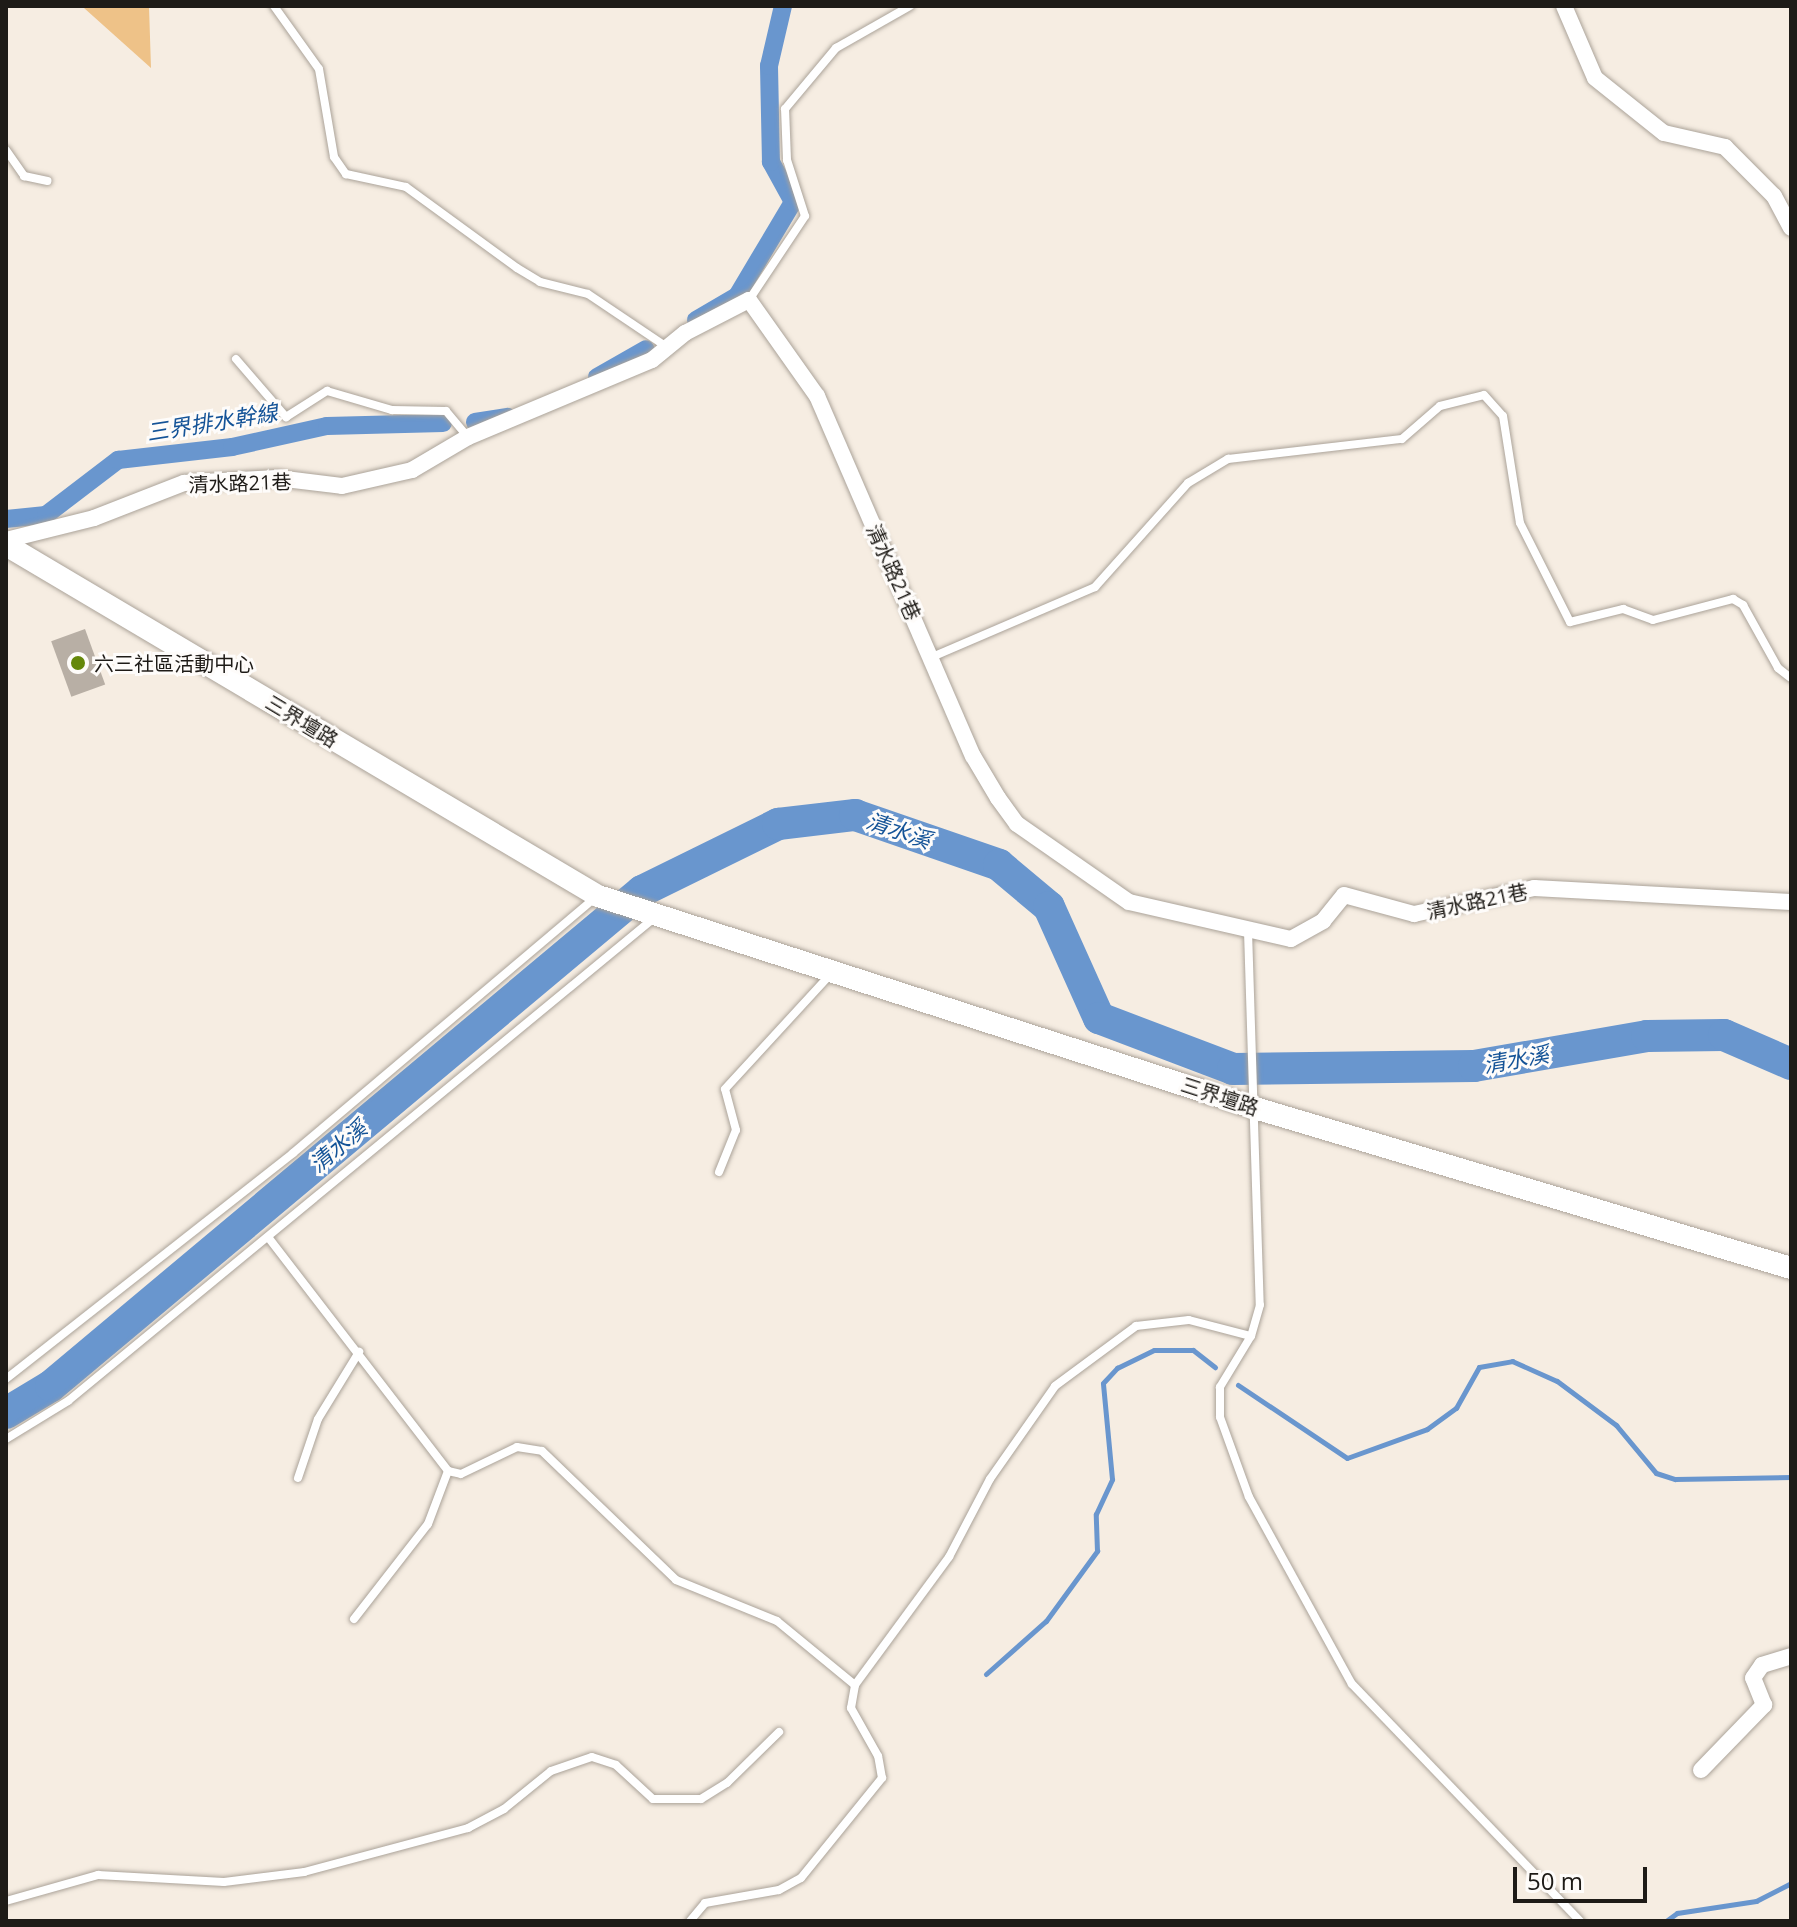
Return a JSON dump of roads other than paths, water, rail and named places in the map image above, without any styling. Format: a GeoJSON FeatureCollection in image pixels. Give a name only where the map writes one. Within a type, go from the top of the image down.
{"type":"FeatureCollection","features":[{"type":"Feature","properties":{"kind":"street"},"geometry":{"type":"LineString","coordinates":[[1564,6],[1595,78],[1664,133],[1725,147],[1774,196],[1791,228]]}},
{"type":"Feature","properties":{"kind":"street","name":"清水路21巷"},"geometry":{"type":"LineString","coordinates":[[6,543],[107,514],[184,483],[277,478],[342,486],[373,482],[412,470],[468,437],[652,360],[668,347],[749,300],[817,396],[973,756],[1017,824],[1129,902],[1248,931],[1304,935],[1344,895],[1414,914],[1534,888],[1791,902]]}},
{"type":"Feature","properties":{"kind":"street","name":"三界壇路"},"geometry":{"type":"LineString","coordinates":[[6,543],[598,896],[653,918],[833,971],[1255,1107],[1791,1268]]}},
{"type":"Feature","properties":{"kind":"street"},"geometry":{"type":"LineString","coordinates":[[1701,1770],[1764,1705],[1753,1678],[1762,1665],[1791,1656]]}},
{"type":"Feature","properties":{"kind":"lane"},"geometry":{"type":"LineString","coordinates":[[274,6],[319,69],[334,157],[346,174],[406,187],[529,275],[588,294],[668,347]]}},
{"type":"Feature","properties":{"kind":"lane"},"geometry":{"type":"LineString","coordinates":[[749,300],[805,216],[787,160],[785,109],[836,48],[910,6]]}},
{"type":"Feature","properties":{"kind":"lane"},"geometry":{"type":"LineString","coordinates":[[6,150],[24,176],[47,181]]}},
{"type":"Feature","properties":{"kind":"lane"},"geometry":{"type":"LineString","coordinates":[[236,359],[276,412],[286,417],[298,416],[314,396],[327,391],[392,410],[446,411],[468,437]]}},
{"type":"Feature","properties":{"kind":"lane"},"geometry":{"type":"LineString","coordinates":[[932,657],[1095,587],[1188,483],[1228,459],[1402,439],[1440,406],[1484,395],[1503,416],[1520,523],[1570,622],[1623,609],[1653,620],[1733,599],[1743,605],[1778,668],[1791,678]]}},
{"type":"Feature","properties":{"kind":"lane"},"geometry":{"type":"LineString","coordinates":[[6,1379],[293,1153],[598,896]]}},
{"type":"Feature","properties":{"kind":"lane"},"geometry":{"type":"LineString","coordinates":[[6,1439],[68,1401],[653,918]]}},
{"type":"Feature","properties":{"kind":"lane"},"geometry":{"type":"LineString","coordinates":[[1248,931],[1255,1107],[1252,1189],[1260,1305],[1251,1336],[1220,1387],[1220,1417],[1249,1497],[1352,1684],[1580,1921]]}},
{"type":"Feature","properties":{"kind":"lane"},"geometry":{"type":"LineString","coordinates":[[719,1172],[736,1130],[725,1089],[833,971]]}},
{"type":"Feature","properties":{"kind":"lane"},"geometry":{"type":"LineString","coordinates":[[268,1237],[448,1471],[461,1474],[517,1447],[542,1451],[676,1580],[777,1621],[855,1685]]}},
{"type":"Feature","properties":{"kind":"lane"},"geometry":{"type":"LineString","coordinates":[[690,1921],[705,1903],[779,1890],[801,1878],[882,1778],[878,1756],[851,1708],[855,1685],[949,1557],[990,1479],[1055,1386],[1136,1326],[1189,1320],[1251,1336]]}},
{"type":"Feature","properties":{"kind":"lane"},"geometry":{"type":"LineString","coordinates":[[298,1478],[318,1419],[359,1352]]}},
{"type":"Feature","properties":{"kind":"lane"},"geometry":{"type":"LineString","coordinates":[[354,1619],[428,1524],[448,1471]]}},
{"type":"Feature","properties":{"kind":"lane"},"geometry":{"type":"LineString","coordinates":[[6,1901],[98,1875],[224,1882],[304,1872],[468,1828],[551,1771],[592,1757],[616,1765],[653,1799],[701,1799],[727,1783],[779,1732]]}},
{"type":"Feature","properties":{"kind":"waterway","name":"三界排水幹線"},"geometry":{"type":"LineString","coordinates":[[696,320],[737,296],[793,202],[771,162],[769,66],[783,6]]}},
{"type":"Feature","properties":{"kind":"waterway","name":"三界排水幹線"},"geometry":{"type":"LineString","coordinates":[[597,377],[646,349]]}},
{"type":"Feature","properties":{"kind":"waterway","name":"三界排水幹線"},"geometry":{"type":"LineString","coordinates":[[475,422],[508,417]]}},
{"type":"Feature","properties":{"kind":"waterway","name":"三界排水幹線"},"geometry":{"type":"LineString","coordinates":[[6,519],[46,515],[118,460],[232,447],[327,426],[443,423]]}},
{"type":"Feature","properties":{"kind":"waterway","name":"清水溪"},"geometry":{"type":"LineString","coordinates":[[6,1413],[51,1386],[642,891],[778,824],[855,815],[999,865],[1049,907],[1099,1018],[1233,1069],[1474,1066],[1647,1036],[1724,1035],[1791,1064]]}},
{"type":"Feature","properties":{"kind":"waterway"},"geometry":{"type":"LineString","coordinates":[[986,1674],[1046,1621],[1097,1551],[1096,1514],[1112,1479],[1103,1383],[1117,1368],[1154,1350],[1193,1350],[1215,1367]]}},
{"type":"Feature","properties":{"kind":"waterway"},"geometry":{"type":"LineString","coordinates":[[1238,1385],[1347,1458],[1427,1429],[1456,1408],[1479,1367],[1512,1361],[1557,1381],[1616,1425],[1656,1473],[1675,1479],[1791,1477]]}},
{"type":"Feature","properties":{"kind":"waterway"},"geometry":{"type":"LineString","coordinates":[[1666,1921],[1677,1913],[1756,1901],[1791,1883]]}},
{"type":"Feature","properties":{"kind":"place","name":"六三社區活動中心"},"geometry":{"type":"Point","coordinates":[78,663]}}]}
